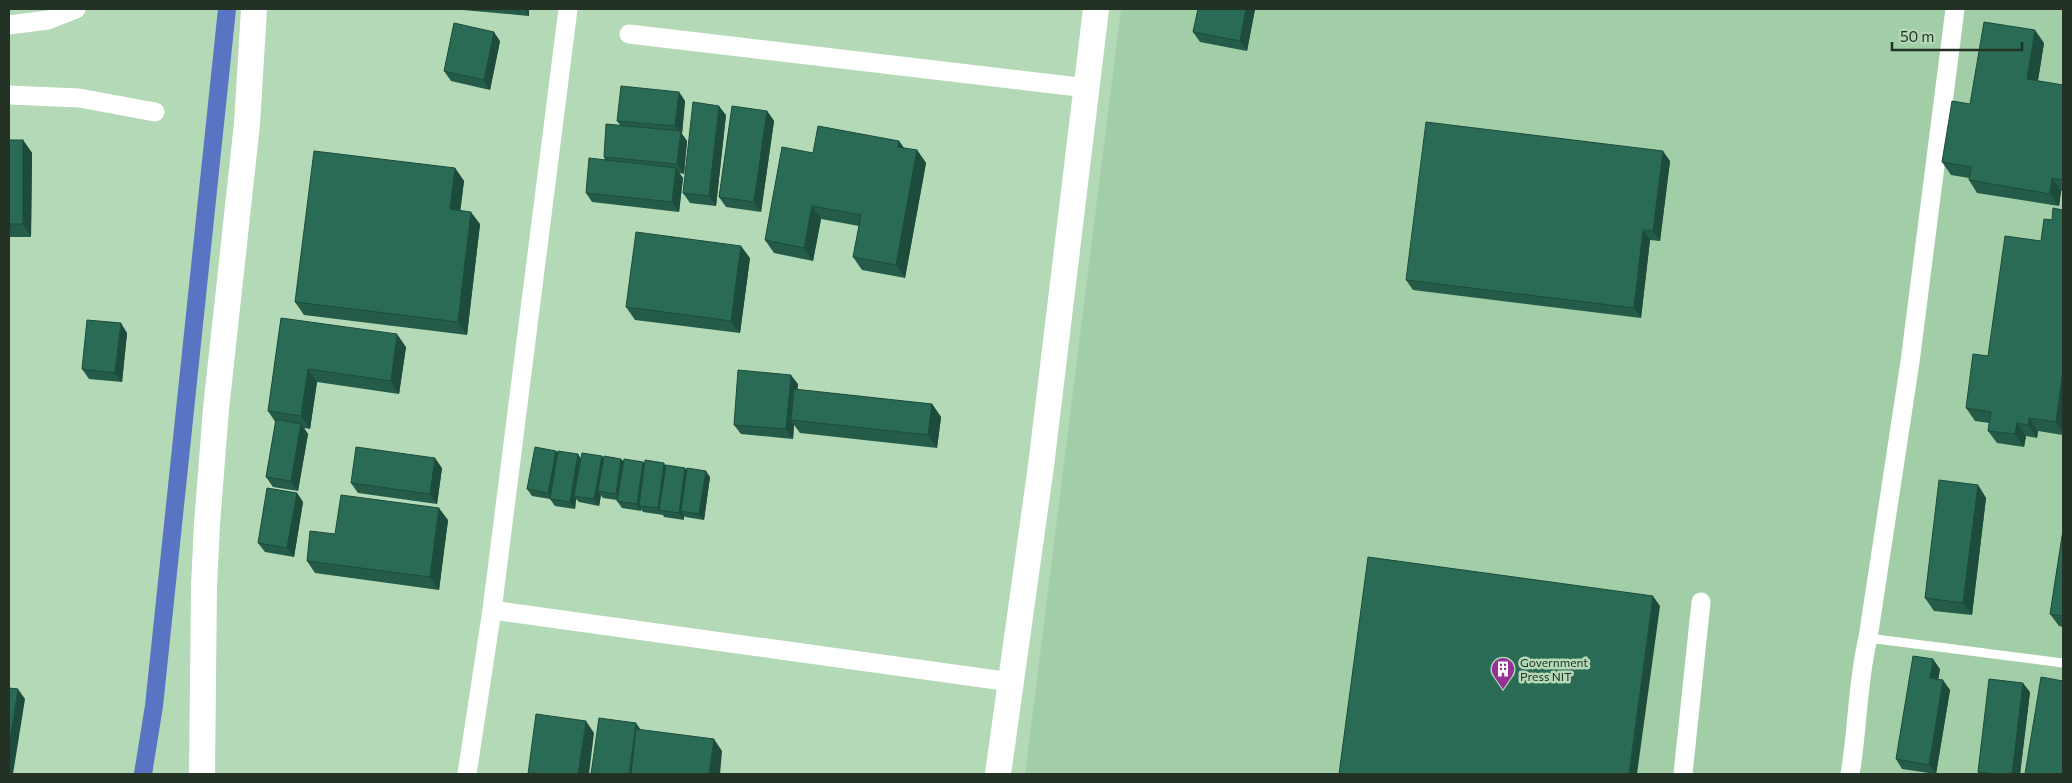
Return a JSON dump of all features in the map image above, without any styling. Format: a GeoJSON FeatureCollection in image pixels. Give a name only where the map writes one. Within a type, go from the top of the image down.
{"type":"FeatureCollection","features":[{"type":"Feature","properties":{"kind":"street"},"geometry":{"type":"LineString","coordinates":[[9,26],[48,20],[76,9]]}},
{"type":"Feature","properties":{"kind":"street"},"geometry":{"type":"LineString","coordinates":[[202,774],[204,586],[207,524],[216,409],[247,124],[254,9]]}},
{"type":"Feature","properties":{"kind":"street"},"geometry":{"type":"LineString","coordinates":[[467,774],[492,610],[568,9]]}},
{"type":"Feature","properties":{"kind":"street"},"geometry":{"type":"LineString","coordinates":[[998,774],[1041,466],[1096,9]]}},
{"type":"Feature","properties":{"kind":"street"},"geometry":{"type":"LineString","coordinates":[[1850,774],[1861,669],[1868,638],[1910,362],[1956,9]]}},
{"type":"Feature","properties":{"kind":"street"},"geometry":{"type":"LineString","coordinates":[[629,34],[1087,88]]}},
{"type":"Feature","properties":{"kind":"street"},"geometry":{"type":"LineString","coordinates":[[9,95],[80,98],[155,112]]}},
{"type":"Feature","properties":{"kind":"street"},"geometry":{"type":"LineString","coordinates":[[1683,774],[1701,602]]}},
{"type":"Feature","properties":{"kind":"street"},"geometry":{"type":"LineString","coordinates":[[492,610],[1011,682]]}},
{"type":"Feature","properties":{"kind":"lane"},"geometry":{"type":"LineString","coordinates":[[1868,638],[2063,663]]}},
{"type":"Feature","properties":{"kind":"shaded area"},"geometry":{"type":"Polygon","coordinates":[[[1121,9],[2063,9],[2063,774],[1025,774],[1121,9]]]}},
{"type":"Feature","properties":{"kind":"building"},"geometry":{"type":"Polygon","coordinates":[[[1198,9],[1246,9],[1240,41],[1193,32],[1198,9]]]}},
{"type":"Feature","properties":{"kind":"building"},"geometry":{"type":"Polygon","coordinates":[[[1984,22],[2035,30],[2027,79],[2063,85],[2063,180],[2052,178],[2050,194],[1969,180],[1971,167],[1942,162],[1952,101],[1970,104],[1984,22]]]}},
{"type":"Feature","properties":{"kind":"building"},"geometry":{"type":"Polygon","coordinates":[[[454,23],[494,32],[484,80],[444,71],[454,23]]]}},
{"type":"Feature","properties":{"kind":"building"},"geometry":{"type":"Polygon","coordinates":[[[621,86],[679,92],[675,126],[617,121],[621,86]]]}},
{"type":"Feature","properties":{"kind":"building"},"geometry":{"type":"Polygon","coordinates":[[[693,102],[719,106],[709,196],[683,193],[693,102]]]}},
{"type":"Feature","properties":{"kind":"building"},"geometry":{"type":"Polygon","coordinates":[[[732,106],[767,111],[754,202],[719,197],[732,106]]]}},
{"type":"Feature","properties":{"kind":"building"},"geometry":{"type":"Polygon","coordinates":[[[1426,122],[1663,151],[1653,231],[1643,230],[1634,308],[1406,280],[1426,122]]]}},
{"type":"Feature","properties":{"kind":"building"},"geometry":{"type":"Polygon","coordinates":[[[606,124],[681,131],[677,164],[604,157],[606,124]]]}},
{"type":"Feature","properties":{"kind":"building"},"geometry":{"type":"Polygon","coordinates":[[[818,126],[899,141],[898,147],[917,150],[896,265],[853,257],[861,215],[812,206],[804,248],[765,240],[782,147],[813,153],[818,126]]]}},
{"type":"Feature","properties":{"kind":"building"},"geometry":{"type":"Polygon","coordinates":[[[9,140],[23,140],[23,224],[9,224],[9,140]]]}},
{"type":"Feature","properties":{"kind":"building"},"geometry":{"type":"Polygon","coordinates":[[[314,151],[455,168],[450,209],[471,212],[458,322],[295,302],[314,151]]]}},
{"type":"Feature","properties":{"kind":"building"},"geometry":{"type":"Polygon","coordinates":[[[589,158],[676,168],[672,202],[586,193],[589,158]]]}},
{"type":"Feature","properties":{"kind":"building"},"geometry":{"type":"Polygon","coordinates":[[[2053,208],[2063,210],[2063,370],[2056,422],[2029,418],[2028,425],[2017,423],[2015,434],[1988,431],[1991,412],[1966,408],[1973,354],[1988,356],[2005,236],[2041,241],[2044,219],[2052,220],[2053,208]]]}},
{"type":"Feature","properties":{"kind":"building"},"geometry":{"type":"Polygon","coordinates":[[[636,232],[741,246],[731,321],[626,307],[636,232]]]}},
{"type":"Feature","properties":{"kind":"building"},"geometry":{"type":"Polygon","coordinates":[[[281,318],[397,334],[391,381],[308,369],[301,416],[268,411],[281,318]]]}},
{"type":"Feature","properties":{"kind":"building"},"geometry":{"type":"Polygon","coordinates":[[[87,320],[121,323],[115,373],[82,369],[87,320]]]}},
{"type":"Feature","properties":{"kind":"building"},"geometry":{"type":"Polygon","coordinates":[[[738,370],[791,375],[786,429],[734,425],[738,370]]]}},
{"type":"Feature","properties":{"kind":"building"},"geometry":{"type":"Polygon","coordinates":[[[794,389],[932,404],[928,435],[791,420],[794,389]]]}},
{"type":"Feature","properties":{"kind":"building"},"geometry":{"type":"Polygon","coordinates":[[[276,419],[301,424],[291,481],[266,477],[276,419]]]}},
{"type":"Feature","properties":{"kind":"building"},"geometry":{"type":"Polygon","coordinates":[[[356,447],[435,458],[430,494],[351,483],[356,447]]]}},
{"type":"Feature","properties":{"kind":"building"},"geometry":{"type":"Polygon","coordinates":[[[535,447],[556,451],[548,493],[527,489],[535,447]]]}},
{"type":"Feature","properties":{"kind":"building"},"geometry":{"type":"Polygon","coordinates":[[[558,451],[578,454],[570,502],[550,499],[558,451]]]}},
{"type":"Feature","properties":{"kind":"building"},"geometry":{"type":"Polygon","coordinates":[[[582,453],[602,456],[594,499],[574,496],[582,453]]]}},
{"type":"Feature","properties":{"kind":"building"},"geometry":{"type":"Polygon","coordinates":[[[604,456],[621,459],[616,494],[598,491],[604,456]]]}},
{"type":"Feature","properties":{"kind":"building"},"geometry":{"type":"Polygon","coordinates":[[[624,459],[643,462],[637,504],[617,501],[624,459]]]}},
{"type":"Feature","properties":{"kind":"building"},"geometry":{"type":"Polygon","coordinates":[[[645,460],[664,463],[658,508],[639,506],[645,460]]]}},
{"type":"Feature","properties":{"kind":"building"},"geometry":{"type":"Polygon","coordinates":[[[666,465],[685,468],[679,513],[659,510],[666,465]]]}},
{"type":"Feature","properties":{"kind":"building"},"geometry":{"type":"Polygon","coordinates":[[[687,468],[706,471],[699,514],[681,511],[687,468]]]}},
{"type":"Feature","properties":{"kind":"building"},"geometry":{"type":"Polygon","coordinates":[[[1939,480],[1978,485],[1963,603],[1925,598],[1939,480]]]}},
{"type":"Feature","properties":{"kind":"building"},"geometry":{"type":"Polygon","coordinates":[[[267,488],[297,493],[287,548],[258,543],[267,488]]]}},
{"type":"Feature","properties":{"kind":"building"},"geometry":{"type":"Polygon","coordinates":[[[341,495],[439,508],[430,577],[307,561],[310,531],[335,534],[341,495]]]}},
{"type":"Feature","properties":{"kind":"building"},"geometry":{"type":"Polygon","coordinates":[[[2063,530],[2063,616],[2050,614],[2063,530]]]}},
{"type":"Feature","properties":{"kind":"building","name":"Government Press NIT"},"geometry":{"type":"Polygon","coordinates":[[[1368,557],[1653,596],[1629,774],[1339,774],[1368,557]]]}},
{"type":"Feature","properties":{"kind":"building"},"geometry":{"type":"Polygon","coordinates":[[[1913,656],[1933,659],[1930,678],[1943,680],[1929,765],[1896,759],[1913,656]]]}},
{"type":"Feature","properties":{"kind":"building"},"geometry":{"type":"Polygon","coordinates":[[[2041,677],[2063,681],[2063,774],[2025,774],[2041,677]]]}},
{"type":"Feature","properties":{"kind":"building"},"geometry":{"type":"Polygon","coordinates":[[[1989,679],[2023,683],[2012,774],[1978,772],[1989,679]]]}},
{"type":"Feature","properties":{"kind":"building"},"geometry":{"type":"Polygon","coordinates":[[[9,688],[18,689],[9,746],[9,688]]]}},
{"type":"Feature","properties":{"kind":"building"},"geometry":{"type":"Polygon","coordinates":[[[536,714],[586,721],[578,774],[528,774],[536,714]]]}},
{"type":"Feature","properties":{"kind":"building"},"geometry":{"type":"Polygon","coordinates":[[[599,718],[636,723],[629,774],[591,774],[599,718]]]}},
{"type":"Feature","properties":{"kind":"building"},"geometry":{"type":"Polygon","coordinates":[[[636,729],[714,739],[709,774],[631,774],[636,729]]]}},
{"type":"Feature","properties":{"kind":"waterway"},"geometry":{"type":"LineString","coordinates":[[143,774],[154,706],[227,9]]}},
{"type":"Feature","properties":{"kind":"place","name":"Government Press NIT"},"geometry":{"type":"Point","coordinates":[1503,690]}}]}
